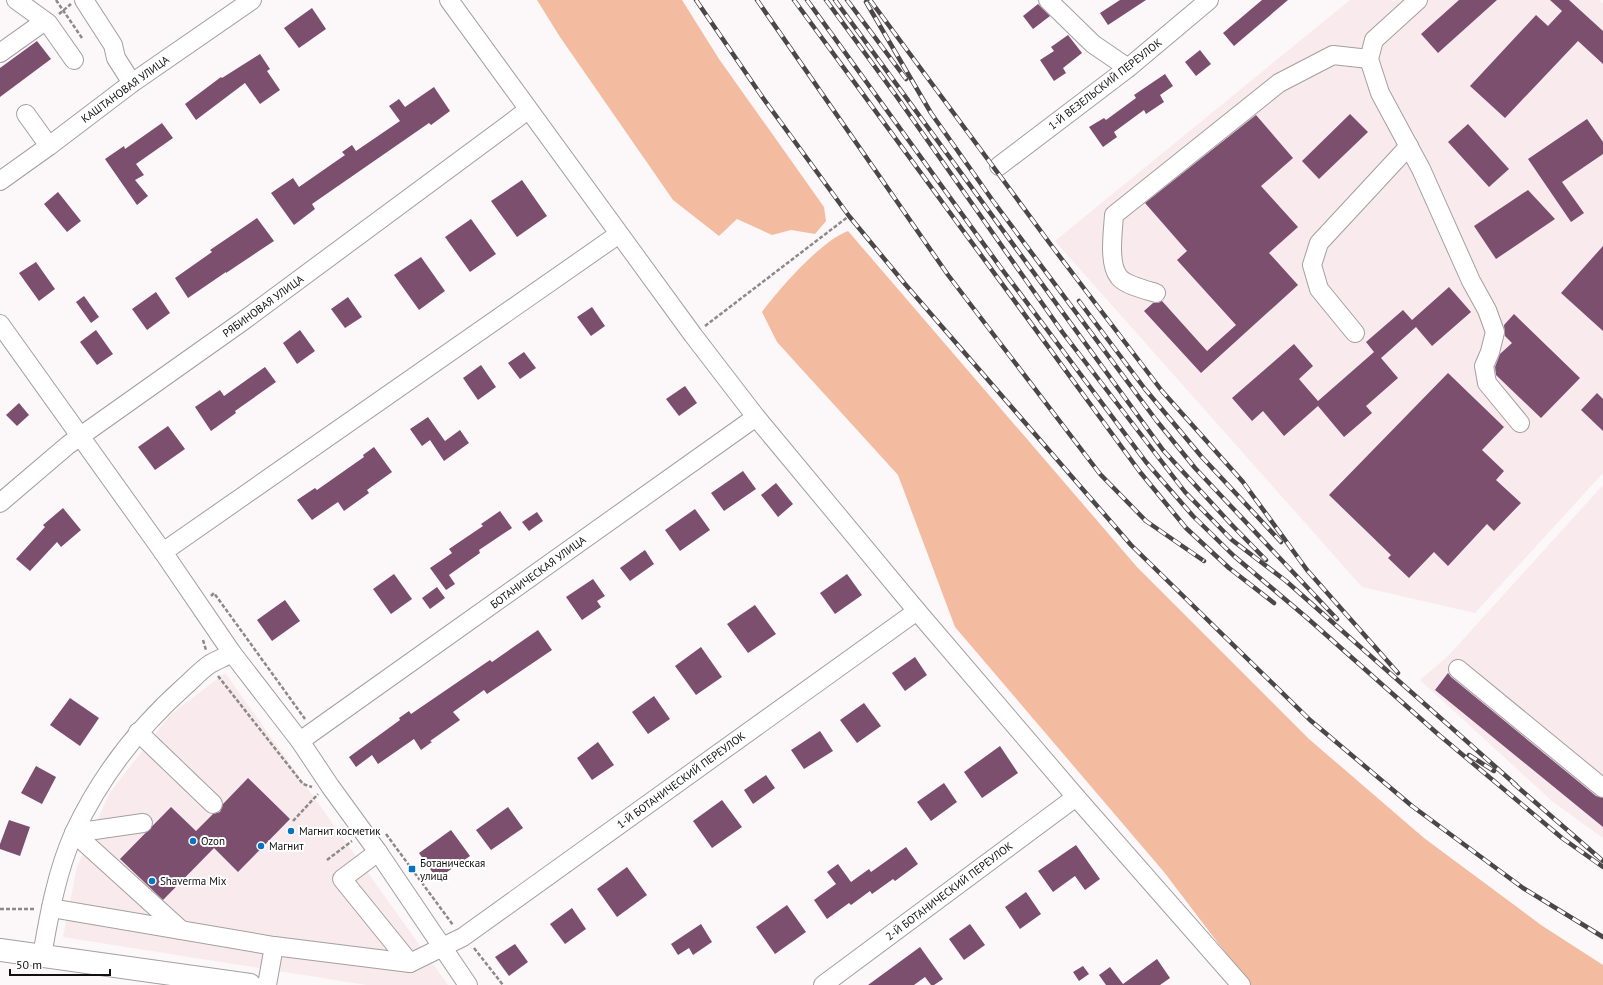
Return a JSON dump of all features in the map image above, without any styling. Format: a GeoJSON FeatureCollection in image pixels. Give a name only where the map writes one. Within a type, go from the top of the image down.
{"type":"FeatureCollection","features":[{"type":"Feature","properties":{"kind":"main road"},"geometry":{"type":"LineString","coordinates":[[0,950],[250,985]]}},
{"type":"Feature","properties":{"kind":"street"},"geometry":{"type":"LineString","coordinates":[[16,0],[46,22],[74,60]]}},
{"type":"Feature","properties":{"kind":"street","name":"КАШТАНОВАЯ УЛИЦА"},"geometry":{"type":"LineString","coordinates":[[0,181],[132,83],[252,0]]}},
{"type":"Feature","properties":{"kind":"street"},"geometry":{"type":"LineString","coordinates":[[449,0],[693,335],[756,417],[917,611],[1076,797],[1241,985]]}},
{"type":"Feature","properties":{"kind":"street"},"geometry":{"type":"LineString","coordinates":[[1048,0],[1093,44],[1128,68]]}},
{"type":"Feature","properties":{"kind":"street","name":"1-Й ВЕЗЕЛЬСКИЙ ПЕРЕУЛОК"},"geometry":{"type":"LineString","coordinates":[[999,166],[1128,68],[1209,0]]}},
{"type":"Feature","properties":{"kind":"street"},"geometry":{"type":"LineString","coordinates":[[1418,0],[1374,40],[1369,59],[1380,93],[1421,169],[1471,281],[1487,310],[1495,332],[1490,352],[1484,366],[1487,383],[1520,423]]}},
{"type":"Feature","properties":{"kind":"street"},"geometry":{"type":"LineString","coordinates":[[78,2],[113,45],[116,58],[132,83]]}},
{"type":"Feature","properties":{"kind":"street"},"geometry":{"type":"LineString","coordinates":[[0,53],[46,22]]}},
{"type":"Feature","properties":{"kind":"street"},"geometry":{"type":"LineString","coordinates":[[1156,293],[1130,284],[1119,277],[1111,258],[1114,215],[1279,83],[1333,54],[1369,59]]}},
{"type":"Feature","properties":{"kind":"street","name":"РЯБИНОВАЯ УЛИЦА"},"geometry":{"type":"LineString","coordinates":[[0,503],[79,437],[243,321],[528,110]]}},
{"type":"Feature","properties":{"kind":"street"},"geometry":{"type":"LineString","coordinates":[[26,114],[49,146]]}},
{"type":"Feature","properties":{"kind":"street"},"geometry":{"type":"LineString","coordinates":[[1355,334],[1319,289],[1312,264],[1319,243],[1409,146]]}},
{"type":"Feature","properties":{"kind":"street"},"geometry":{"type":"LineString","coordinates":[[163,552],[619,234]]}},
{"type":"Feature","properties":{"kind":"street"},"geometry":{"type":"LineString","coordinates":[[0,324],[79,437],[163,552],[232,653],[307,736],[330,786],[444,947],[468,985]]}},
{"type":"Feature","properties":{"kind":"street","name":"БОТАНИЧЕСКАЯ УЛИЦА"},"geometry":{"type":"LineString","coordinates":[[307,736],[756,417]]}},
{"type":"Feature","properties":{"kind":"street","name":"1-Й БОТАНИЧЕСКИЙ ПЕРЕУЛОК"},"geometry":{"type":"LineString","coordinates":[[410,963],[463,937],[917,611]]}},
{"type":"Feature","properties":{"kind":"street"},"geometry":{"type":"LineString","coordinates":[[42,956],[51,908],[59,877],[74,834],[101,782],[138,732],[177,693],[210,665],[232,653]]}},
{"type":"Feature","properties":{"kind":"street"},"geometry":{"type":"LineString","coordinates":[[1458,669],[1603,788]]}},
{"type":"Feature","properties":{"kind":"street"},"geometry":{"type":"LineString","coordinates":[[138,732],[213,804]]}},
{"type":"Feature","properties":{"kind":"street","name":"2-Й БОТАНИЧЕСКИЙ ПЕРЕУЛОК"},"geometry":{"type":"LineString","coordinates":[[823,985],[1076,797]]}},
{"type":"Feature","properties":{"kind":"street"},"geometry":{"type":"LineString","coordinates":[[74,834],[143,823]]}},
{"type":"Feature","properties":{"kind":"street"},"geometry":{"type":"LineString","coordinates":[[74,834],[181,930]]}},
{"type":"Feature","properties":{"kind":"street"},"geometry":{"type":"LineString","coordinates":[[378,852],[342,878],[410,963]]}},
{"type":"Feature","properties":{"kind":"street"},"geometry":{"type":"LineString","coordinates":[[51,908],[274,946],[410,963]]}},
{"type":"Feature","properties":{"kind":"street"},"geometry":{"type":"LineString","coordinates":[[267,985],[274,946]]}},
{"type":"Feature","properties":{"kind":"path"},"geometry":{"type":"LineString","coordinates":[[56,0],[82,38]]}},
{"type":"Feature","properties":{"kind":"path"},"geometry":{"type":"LineString","coordinates":[[46,22],[78,2]]}},
{"type":"Feature","properties":{"kind":"path"},"geometry":{"type":"LineString","coordinates":[[693,335],[849,216]]}},
{"type":"Feature","properties":{"kind":"path"},"geometry":{"type":"LineString","coordinates":[[214,594],[307,736]]}},
{"type":"Feature","properties":{"kind":"path"},"geometry":{"type":"LineString","coordinates":[[210,665],[303,784],[316,788]]}},
{"type":"Feature","properties":{"kind":"path"},"geometry":{"type":"LineString","coordinates":[[293,821],[322,789]]}},
{"type":"Feature","properties":{"kind":"path"},"geometry":{"type":"LineString","coordinates":[[327,860],[363,831]]}},
{"type":"Feature","properties":{"kind":"path"},"geometry":{"type":"LineString","coordinates":[[384,832],[463,937],[474,948],[503,985]]}},
{"type":"Feature","properties":{"kind":"path"},"geometry":{"type":"LineString","coordinates":[[0,909],[51,908]]}},
{"type":"Feature","properties":{"kind":"shaded area"},"geometry":{"type":"Polygon","coordinates":[[[537,0],[682,0],[719,59],[824,207],[826,221],[815,234],[791,230],[772,235],[737,219],[719,236],[673,200],[560,37],[537,0]]]}},
{"type":"Feature","properties":{"kind":"shaded area"},"geometry":{"type":"Polygon","coordinates":[[[1350,0],[1392,0],[1394,2],[1396,0],[1599,0],[1603,4],[1603,473],[1475,613],[1362,587],[1055,241],[1350,0]]]}},
{"type":"Feature","properties":{"kind":"shaded area"},"geometry":{"type":"Polygon","coordinates":[[[848,231],[1137,567],[1309,739],[1424,838],[1541,925],[1603,965],[1603,985],[1250,985],[1164,872],[955,627],[898,475],[777,342],[762,312],[779,291],[813,255],[837,236],[848,231]]]}},
{"type":"Feature","properties":{"kind":"shaded area"},"geometry":{"type":"Polygon","coordinates":[[[1603,485],[1603,838],[1552,801],[1420,680],[1449,655],[1603,485]]]}},
{"type":"Feature","properties":{"kind":"shaded area"},"geometry":{"type":"Polygon","coordinates":[[[225,673],[448,985],[367,985],[63,937],[77,867],[109,794],[170,715],[225,673]]]}},
{"type":"Feature","properties":{"kind":"building"},"geometry":{"type":"Polygon","coordinates":[[[1120,0],[1146,0],[1108,25],[1100,13],[1120,0]]]}},
{"type":"Feature","properties":{"kind":"building"},"geometry":{"type":"Polygon","coordinates":[[[1262,0],[1288,0],[1234,46],[1223,33],[1262,0]]]}},
{"type":"Feature","properties":{"kind":"building"},"geometry":{"type":"Polygon","coordinates":[[[1459,0],[1497,0],[1438,53],[1421,34],[1459,0]]]}},
{"type":"Feature","properties":{"kind":"building"},"geometry":{"type":"Polygon","coordinates":[[[1550,0],[1569,0],[1603,31],[1603,64],[1578,41],[1505,118],[1470,86],[1536,15],[1548,26],[1562,11],[1550,0]]]}},
{"type":"Feature","properties":{"kind":"building"},"geometry":{"type":"Polygon","coordinates":[[[1038,4],[1050,16],[1033,29],[1023,16],[1038,4]]]}},
{"type":"Feature","properties":{"kind":"building"},"geometry":{"type":"Polygon","coordinates":[[[312,8],[326,29],[299,48],[284,28],[312,8]]]}},
{"type":"Feature","properties":{"kind":"building"},"geometry":{"type":"Polygon","coordinates":[[[1068,35],[1082,53],[1063,68],[1066,73],[1054,81],[1040,60],[1054,51],[1051,47],[1068,35]]]}},
{"type":"Feature","properties":{"kind":"building"},"geometry":{"type":"Polygon","coordinates":[[[37,41],[51,59],[0,97],[0,68],[37,41]]]}},
{"type":"Feature","properties":{"kind":"building"},"geometry":{"type":"Polygon","coordinates":[[[1200,50],[1211,64],[1196,76],[1185,62],[1200,50]]]}},
{"type":"Feature","properties":{"kind":"building"},"geometry":{"type":"Polygon","coordinates":[[[260,54],[270,69],[267,71],[280,90],[260,104],[245,83],[196,120],[185,104],[221,77],[222,78],[260,54]]]}},
{"type":"Feature","properties":{"kind":"building"},"geometry":{"type":"Polygon","coordinates":[[[1165,74],[1173,86],[1160,95],[1164,102],[1146,114],[1144,110],[1114,132],[1117,137],[1103,147],[1089,127],[1104,118],[1106,120],[1136,98],[1134,95],[1165,74]]]}},
{"type":"Feature","properties":{"kind":"building"},"geometry":{"type":"Polygon","coordinates":[[[434,87],[450,111],[431,125],[429,123],[312,204],[315,209],[294,225],[271,193],[293,178],[299,187],[345,155],[342,152],[352,145],[356,151],[400,121],[389,106],[399,99],[405,107],[434,87]]]}},
{"type":"Feature","properties":{"kind":"building"},"geometry":{"type":"Polygon","coordinates":[[[1350,114],[1368,132],[1319,179],[1302,161],[1350,114]]]}},
{"type":"Feature","properties":{"kind":"building"},"geometry":{"type":"Polygon","coordinates":[[[1256,115],[1293,158],[1261,186],[1298,227],[1269,253],[1298,285],[1201,373],[1144,311],[1153,303],[1162,301],[1207,351],[1236,325],[1177,260],[1187,251],[1145,203],[1256,115]]]}},
{"type":"Feature","properties":{"kind":"building"},"geometry":{"type":"Polygon","coordinates":[[[1587,119],[1603,142],[1603,154],[1562,182],[1584,213],[1571,222],[1528,159],[1587,119]]]}},
{"type":"Feature","properties":{"kind":"building"},"geometry":{"type":"Polygon","coordinates":[[[162,123],[173,138],[136,164],[144,175],[135,180],[148,196],[137,205],[105,159],[124,146],[125,149],[162,123]]]}},
{"type":"Feature","properties":{"kind":"building"},"geometry":{"type":"Polygon","coordinates":[[[1468,124],[1509,169],[1489,187],[1448,142],[1468,124]]]}},
{"type":"Feature","properties":{"kind":"building"},"geometry":{"type":"Polygon","coordinates":[[[522,180],[547,216],[517,237],[491,201],[522,180]]]}},
{"type":"Feature","properties":{"kind":"building"},"geometry":{"type":"Polygon","coordinates":[[[1528,190],[1555,219],[1496,259],[1474,226],[1528,190]]]}},
{"type":"Feature","properties":{"kind":"building"},"geometry":{"type":"Polygon","coordinates":[[[58,192],[81,221],[67,232],[44,204],[58,192]]]}},
{"type":"Feature","properties":{"kind":"building"},"geometry":{"type":"Polygon","coordinates":[[[257,218],[274,241],[188,298],[175,278],[212,252],[210,250],[257,218]]]}},
{"type":"Feature","properties":{"kind":"building"},"geometry":{"type":"Polygon","coordinates":[[[471,219],[496,254],[470,272],[445,237],[471,219]]]}},
{"type":"Feature","properties":{"kind":"building"},"geometry":{"type":"Polygon","coordinates":[[[1603,246],[1603,331],[1561,293],[1603,246]]]}},
{"type":"Feature","properties":{"kind":"building"},"geometry":{"type":"Polygon","coordinates":[[[421,257],[445,291],[419,310],[394,275],[421,257]]]}},
{"type":"Feature","properties":{"kind":"building"},"geometry":{"type":"Polygon","coordinates":[[[36,262],[55,289],[39,301],[19,273],[36,262]]]}},
{"type":"Feature","properties":{"kind":"building"},"geometry":{"type":"Polygon","coordinates":[[[1449,287],[1471,312],[1432,346],[1416,327],[1381,358],[1398,378],[1366,406],[1372,413],[1344,437],[1318,406],[1284,436],[1263,411],[1252,421],[1232,398],[1294,344],[1313,366],[1299,379],[1318,401],[1374,352],[1366,342],[1403,310],[1412,320],[1449,287]]]}},
{"type":"Feature","properties":{"kind":"building"},"geometry":{"type":"Polygon","coordinates":[[[156,292],[170,313],[147,330],[132,309],[156,292]]]}},
{"type":"Feature","properties":{"kind":"building"},"geometry":{"type":"Polygon","coordinates":[[[84,296],[99,317],[91,323],[76,302],[84,296]]]}},
{"type":"Feature","properties":{"kind":"building"},"geometry":{"type":"Polygon","coordinates":[[[348,297],[362,317],[345,328],[331,309],[348,297]]]}},
{"type":"Feature","properties":{"kind":"building"},"geometry":{"type":"Polygon","coordinates":[[[592,307],[605,326],[591,336],[577,317],[592,307]]]}},
{"type":"Feature","properties":{"kind":"building"},"geometry":{"type":"Polygon","coordinates":[[[1514,314],[1580,378],[1541,418],[1496,375],[1495,367],[1500,354],[1512,343],[1505,336],[1504,325],[1514,314]]]}},
{"type":"Feature","properties":{"kind":"building"},"geometry":{"type":"Polygon","coordinates":[[[96,330],[113,354],[97,365],[80,342],[96,330]]]}},
{"type":"Feature","properties":{"kind":"building"},"geometry":{"type":"Polygon","coordinates":[[[300,330],[315,351],[297,364],[283,343],[300,330]]]}},
{"type":"Feature","properties":{"kind":"building"},"geometry":{"type":"Polygon","coordinates":[[[524,352],[536,368],[520,379],[508,363],[524,352]]]}},
{"type":"Feature","properties":{"kind":"building"},"geometry":{"type":"Polygon","coordinates":[[[481,365],[496,387],[478,400],[463,378],[481,365]]]}},
{"type":"Feature","properties":{"kind":"building"},"geometry":{"type":"Polygon","coordinates":[[[265,367],[276,382],[235,411],[236,413],[211,431],[195,407],[220,390],[224,396],[265,367]]]}},
{"type":"Feature","properties":{"kind":"building"},"geometry":{"type":"Polygon","coordinates":[[[1448,373],[1504,427],[1482,450],[1504,471],[1496,480],[1521,503],[1494,531],[1487,524],[1448,566],[1434,552],[1409,578],[1388,558],[1391,555],[1329,495],[1448,373]]]}},
{"type":"Feature","properties":{"kind":"building"},"geometry":{"type":"Polygon","coordinates":[[[685,386],[697,403],[679,416],[666,399],[685,386]]]}},
{"type":"Feature","properties":{"kind":"building"},"geometry":{"type":"Polygon","coordinates":[[[1597,393],[1603,399],[1603,431],[1581,410],[1597,393]]]}},
{"type":"Feature","properties":{"kind":"building"},"geometry":{"type":"Polygon","coordinates":[[[19,403],[29,415],[17,426],[6,415],[19,403]]]}},
{"type":"Feature","properties":{"kind":"building"},"geometry":{"type":"Polygon","coordinates":[[[428,417],[445,441],[460,430],[469,443],[444,461],[430,440],[422,446],[410,429],[428,417]]]}},
{"type":"Feature","properties":{"kind":"building"},"geometry":{"type":"Polygon","coordinates":[[[168,426],[185,449],[155,470],[138,447],[168,426]]]}},
{"type":"Feature","properties":{"kind":"building"},"geometry":{"type":"Polygon","coordinates":[[[374,447],[392,472],[367,490],[369,493],[344,511],[338,502],[312,520],[297,500],[315,488],[317,490],[364,457],[363,455],[374,447]]]}},
{"type":"Feature","properties":{"kind":"building"},"geometry":{"type":"Polygon","coordinates":[[[743,471],[756,489],[724,511],[711,493],[743,471]]]}},
{"type":"Feature","properties":{"kind":"building"},"geometry":{"type":"Polygon","coordinates":[[[776,483],[793,504],[778,517],[761,495],[776,483]]]}},
{"type":"Feature","properties":{"kind":"building"},"geometry":{"type":"Polygon","coordinates":[[[63,508],[81,530],[61,547],[57,542],[30,571],[16,559],[45,527],[43,525],[63,508]]]}},
{"type":"Feature","properties":{"kind":"building"},"geometry":{"type":"Polygon","coordinates":[[[695,509],[710,530],[680,551],[665,530],[695,509]]]}},
{"type":"Feature","properties":{"kind":"building"},"geometry":{"type":"Polygon","coordinates":[[[500,511],[512,528],[479,550],[480,553],[449,575],[455,584],[446,590],[430,568],[452,553],[449,549],[483,526],[481,524],[500,511]]]}},
{"type":"Feature","properties":{"kind":"building"},"geometry":{"type":"Polygon","coordinates":[[[537,512],[543,521],[529,531],[522,522],[537,512]]]}},
{"type":"Feature","properties":{"kind":"building"},"geometry":{"type":"Polygon","coordinates":[[[645,550],[654,564],[630,581],[620,568],[645,550]]]}},
{"type":"Feature","properties":{"kind":"building"},"geometry":{"type":"Polygon","coordinates":[[[394,574],[412,599],[391,614],[373,589],[394,574]]]}},
{"type":"Feature","properties":{"kind":"building"},"geometry":{"type":"Polygon","coordinates":[[[847,574],[862,595],[835,614],[820,593],[847,574]]]}},
{"type":"Feature","properties":{"kind":"building"},"geometry":{"type":"Polygon","coordinates":[[[593,579],[605,596],[597,601],[601,607],[582,620],[566,597],[593,579]]]}},
{"type":"Feature","properties":{"kind":"building"},"geometry":{"type":"Polygon","coordinates":[[[437,587],[445,598],[430,609],[422,598],[437,587]]]}},
{"type":"Feature","properties":{"kind":"building"},"geometry":{"type":"Polygon","coordinates":[[[285,600],[300,621],[272,641],[257,620],[285,600]]]}},
{"type":"Feature","properties":{"kind":"building"},"geometry":{"type":"Polygon","coordinates":[[[755,605],[776,634],[748,653],[727,624],[755,605]]]}},
{"type":"Feature","properties":{"kind":"building"},"geometry":{"type":"Polygon","coordinates":[[[538,630],[552,650],[487,694],[484,690],[453,712],[460,720],[430,741],[432,742],[421,750],[414,739],[378,764],[372,755],[356,767],[349,757],[400,720],[399,718],[409,711],[411,714],[490,660],[492,662],[538,630]]]}},
{"type":"Feature","properties":{"kind":"building"},"geometry":{"type":"Polygon","coordinates":[[[701,647],[722,677],[696,695],[675,666],[701,647]]]}},
{"type":"Feature","properties":{"kind":"building"},"geometry":{"type":"Polygon","coordinates":[[[915,657],[927,675],[905,691],[892,673],[915,657]]]}},
{"type":"Feature","properties":{"kind":"building"},"geometry":{"type":"Polygon","coordinates":[[[1448,673],[1596,796],[1603,798],[1603,827],[1435,690],[1448,673]]]}},
{"type":"Feature","properties":{"kind":"building"},"geometry":{"type":"Polygon","coordinates":[[[654,696],[670,719],[648,734],[632,712],[654,696]]]}},
{"type":"Feature","properties":{"kind":"building"},"geometry":{"type":"Polygon","coordinates":[[[70,698],[99,718],[80,746],[50,725],[70,698]]]}},
{"type":"Feature","properties":{"kind":"building"},"geometry":{"type":"Polygon","coordinates":[[[864,703],[881,726],[857,743],[840,720],[864,703]]]}},
{"type":"Feature","properties":{"kind":"building"},"geometry":{"type":"Polygon","coordinates":[[[820,731],[833,751],[804,769],[791,750],[820,731]]]}},
{"type":"Feature","properties":{"kind":"building"},"geometry":{"type":"Polygon","coordinates":[[[598,742],[614,765],[592,780],[577,758],[598,742]]]}},
{"type":"Feature","properties":{"kind":"building"},"geometry":{"type":"Polygon","coordinates":[[[1000,746],[1018,773],[982,798],[964,772],[1000,746]]]}},
{"type":"Feature","properties":{"kind":"building"},"geometry":{"type":"Polygon","coordinates":[[[36,766],[56,777],[42,804],[21,793],[36,766]]]}},
{"type":"Feature","properties":{"kind":"building"},"geometry":{"type":"Polygon","coordinates":[[[766,775],[775,788],[753,804],[744,790],[766,775]]]}},
{"type":"Feature","properties":{"kind":"building"},"geometry":{"type":"Polygon","coordinates":[[[248,778],[290,819],[238,872],[214,848],[163,900],[120,859],[171,807],[196,831],[213,814],[220,812],[223,804],[248,778]]]}},
{"type":"Feature","properties":{"kind":"building"},"geometry":{"type":"Polygon","coordinates":[[[944,783],[957,802],[931,821],[917,802],[944,783]]]}},
{"type":"Feature","properties":{"kind":"building"},"geometry":{"type":"Polygon","coordinates":[[[722,800],[742,827],[712,848],[693,821],[722,800]]]}},
{"type":"Feature","properties":{"kind":"building"},"geometry":{"type":"Polygon","coordinates":[[[508,807],[523,828],[491,850],[476,830],[508,807]]]}},
{"type":"Feature","properties":{"kind":"building"},"geometry":{"type":"Polygon","coordinates":[[[9,820],[30,827],[20,856],[0,849],[0,844],[9,820]]]}},
{"type":"Feature","properties":{"kind":"building"},"geometry":{"type":"Polygon","coordinates":[[[451,830],[470,856],[437,879],[419,853],[451,830]]]}},
{"type":"Feature","properties":{"kind":"building"},"geometry":{"type":"Polygon","coordinates":[[[1076,845],[1100,879],[1085,890],[1075,876],[1053,892],[1038,871],[1076,845]]]}},
{"type":"Feature","properties":{"kind":"building"},"geometry":{"type":"Polygon","coordinates":[[[906,847],[918,864],[895,881],[893,879],[872,894],[870,891],[851,905],[849,903],[827,919],[814,900],[836,884],[827,872],[838,864],[851,882],[869,869],[871,872],[906,847]]]}},
{"type":"Feature","properties":{"kind":"building"},"geometry":{"type":"Polygon","coordinates":[[[627,867],[647,895],[617,917],[597,889],[627,867]]]}},
{"type":"Feature","properties":{"kind":"building"},"geometry":{"type":"Polygon","coordinates":[[[1026,892],[1041,914],[1020,929],[1005,907],[1026,892]]]}},
{"type":"Feature","properties":{"kind":"building"},"geometry":{"type":"Polygon","coordinates":[[[787,905],[806,932],[775,954],[756,927],[787,905]]]}},
{"type":"Feature","properties":{"kind":"building"},"geometry":{"type":"Polygon","coordinates":[[[572,908],[586,929],[565,944],[550,924],[572,908]]]}},
{"type":"Feature","properties":{"kind":"building"},"geometry":{"type":"Polygon","coordinates":[[[701,924],[712,942],[693,955],[689,948],[678,955],[671,944],[701,924]]]}},
{"type":"Feature","properties":{"kind":"building"},"geometry":{"type":"Polygon","coordinates":[[[970,924],[985,945],[964,960],[949,939],[970,924]]]}},
{"type":"Feature","properties":{"kind":"building"},"geometry":{"type":"Polygon","coordinates":[[[515,944],[528,962],[509,976],[495,957],[515,944]]]}},
{"type":"Feature","properties":{"kind":"building"},"geometry":{"type":"Polygon","coordinates":[[[920,947],[943,979],[934,985],[931,985],[925,977],[914,985],[868,985],[920,947]]]}},
{"type":"Feature","properties":{"kind":"building"},"geometry":{"type":"Polygon","coordinates":[[[1157,959],[1170,978],[1160,985],[1106,985],[1099,975],[1110,967],[1123,984],[1157,959]]]}},
{"type":"Feature","properties":{"kind":"building"},"geometry":{"type":"Polygon","coordinates":[[[1083,966],[1089,974],[1079,981],[1073,972],[1083,966]]]}},
{"type":"Feature","properties":{"kind":"railway"},"geometry":{"type":"LineString","coordinates":[[696,0],[763,98],[849,216],[905,284],[1131,545],[1310,720],[1412,806],[1523,888],[1603,937]]}},
{"type":"Feature","properties":{"kind":"railway"},"geometry":{"type":"LineString","coordinates":[[757,0],[948,275],[1100,474],[1146,521],[1204,561]]}},
{"type":"Feature","properties":{"kind":"railway"},"geometry":{"type":"LineString","coordinates":[[794,0],[1140,472],[1186,528],[1229,568],[1274,603]]}},
{"type":"Feature","properties":{"kind":"railway"},"geometry":{"type":"LineString","coordinates":[[807,0],[1001,268],[1146,462],[1193,516],[1234,556],[1306,617],[1439,735],[1562,838],[1603,867]]}},
{"type":"Feature","properties":{"kind":"railway"},"geometry":{"type":"LineString","coordinates":[[826,0],[897,97],[1063,333],[1185,492],[1232,540],[1286,581],[1516,785]]}},
{"type":"Feature","properties":{"kind":"railway"},"geometry":{"type":"LineString","coordinates":[[835,0],[1163,450],[1266,560]]}},
{"type":"Feature","properties":{"kind":"railway"},"geometry":{"type":"LineString","coordinates":[[847,0],[906,79]]}},
{"type":"Feature","properties":{"kind":"railway"},"geometry":{"type":"LineString","coordinates":[[870,0],[1051,245],[1162,391],[1243,482],[1307,570],[1398,673]]}},
{"type":"Feature","properties":{"kind":"railway"},"geometry":{"type":"LineString","coordinates":[[866,2],[931,113],[993,201],[1156,420],[1195,468],[1337,619]]}},
{"type":"Feature","properties":{"kind":"railway"},"geometry":{"type":"LineString","coordinates":[[1079,301],[1145,389],[1201,456],[1281,542]]}},
{"type":"Feature","properties":{"kind":"railway"},"geometry":{"type":"LineString","coordinates":[[1469,755],[1494,771]]}},
{"type":"Feature","properties":{"kind":"railway"},"geometry":{"type":"LineString","coordinates":[[1513,783],[1603,861]]}},
{"type":"Feature","properties":{"kind":"place","name":"Магнит косметик"},"geometry":{"type":"Point","coordinates":[291,831]}},
{"type":"Feature","properties":{"kind":"place","name":"Ozon"},"geometry":{"type":"Point","coordinates":[193,841]}},
{"type":"Feature","properties":{"kind":"place","name":"Магнит"},"geometry":{"type":"Point","coordinates":[261,846]}},
{"type":"Feature","properties":{"kind":"place","name":"Ботаническая улица"},"geometry":{"type":"Point","coordinates":[412,869]}},
{"type":"Feature","properties":{"kind":"place","name":"Shaverma Mix"},"geometry":{"type":"Point","coordinates":[152,881]}}]}
